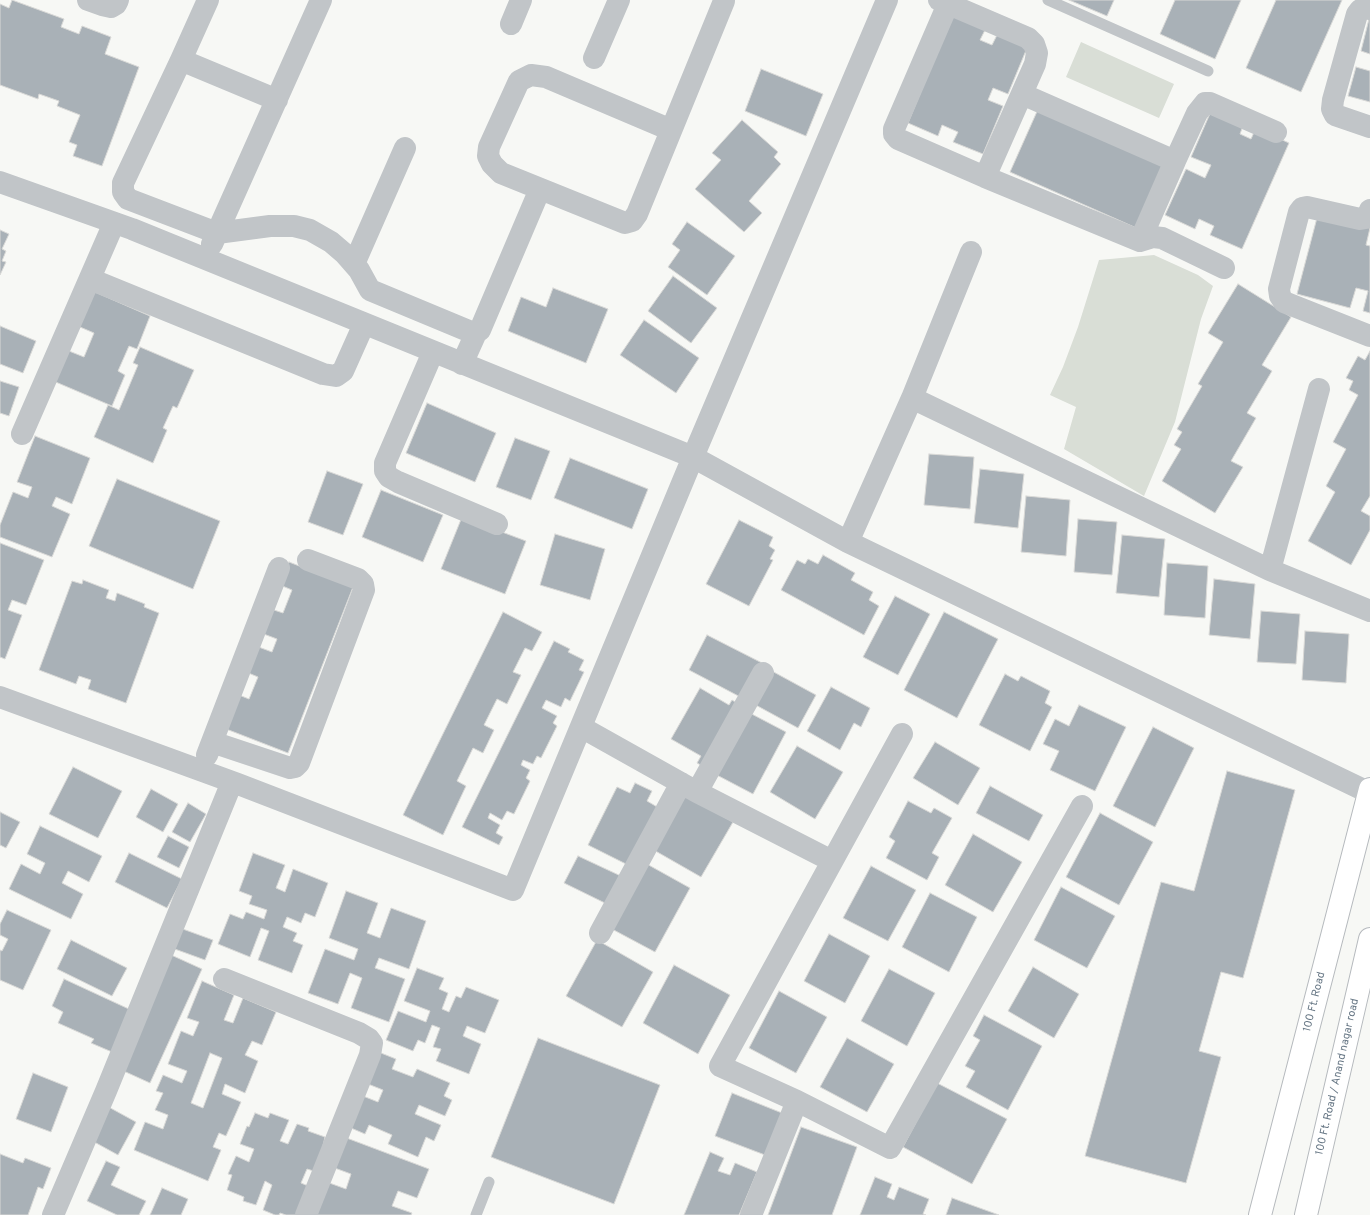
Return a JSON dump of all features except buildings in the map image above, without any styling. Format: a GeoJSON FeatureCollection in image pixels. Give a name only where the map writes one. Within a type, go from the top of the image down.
{"type":"FeatureCollection","features":[{"type":"Feature","properties":{"kind":"main road","name":"100 Ft. Road"},"geometry":{"type":"LineString","coordinates":[[1260,1215],[1370,792]]}},
{"type":"Feature","properties":{"kind":"main road","name":"100 Ft. Road / Anand nagar road"},"geometry":{"type":"LineString","coordinates":[[1306,1215],[1370,939]]}},
{"type":"Feature","properties":{"kind":"street"},"geometry":{"type":"LineString","coordinates":[[88,0],[111,7],[116,4],[118,0]]}},
{"type":"Feature","properties":{"kind":"street"},"geometry":{"type":"LineString","coordinates":[[208,0],[123,183],[123,192],[128,199],[218,233],[270,226],[294,226],[310,230],[331,242],[345,254],[354,264],[370,290],[476,333]]}},
{"type":"Feature","properties":{"kind":"street"},"geometry":{"type":"LineString","coordinates":[[205,259],[218,233],[321,0]]}},
{"type":"Feature","properties":{"kind":"street"},"geometry":{"type":"LineString","coordinates":[[511,24],[521,0]]}},
{"type":"Feature","properties":{"kind":"street"},"geometry":{"type":"LineString","coordinates":[[594,58],[619,0]]}},
{"type":"Feature","properties":{"kind":"street"},"geometry":{"type":"LineString","coordinates":[[671,130],[546,77],[531,75],[520,80],[489,147],[488,156],[492,164],[501,173],[625,223],[632,221],[637,214],[724,0]]}},
{"type":"Feature","properties":{"kind":"street"},"geometry":{"type":"LineString","coordinates":[[0,697],[201,770],[513,890],[693,457],[887,0]]}},
{"type":"Feature","properties":{"kind":"street"},"geometry":{"type":"LineString","coordinates":[[985,177],[1022,94],[1037,53],[1034,44],[1028,38],[943,2],[894,129],[894,134],[898,139],[985,177],[1140,241],[1153,237],[1162,238],[1224,268]]}},
{"type":"Feature","properties":{"kind":"street"},"geometry":{"type":"LineString","coordinates":[[1370,9],[1367,8],[1360,10],[1357,14],[1333,100],[1332,109],[1335,115],[1370,127]]}},
{"type":"Feature","properties":{"kind":"street"},"geometry":{"type":"LineString","coordinates":[[181,60],[277,100]]}},
{"type":"Feature","properties":{"kind":"street"},"geometry":{"type":"LineString","coordinates":[[1022,94],[1175,161]]}},
{"type":"Feature","properties":{"kind":"street"},"geometry":{"type":"LineString","coordinates":[[1140,241],[1197,113],[1205,103],[1210,103],[1276,132]]}},
{"type":"Feature","properties":{"kind":"street"},"geometry":{"type":"LineString","coordinates":[[354,264],[405,148]]}},
{"type":"Feature","properties":{"kind":"street"},"geometry":{"type":"LineString","coordinates":[[0,182],[114,223],[205,259],[693,457],[848,542],[1370,792]]}},
{"type":"Feature","properties":{"kind":"street"},"geometry":{"type":"LineString","coordinates":[[462,364],[476,333],[480,330],[540,189]]}},
{"type":"Feature","properties":{"kind":"street"},"geometry":{"type":"LineString","coordinates":[[1370,210],[1366,218],[1360,219],[1307,207],[1302,208],[1299,212],[1279,289],[1280,296],[1284,302],[1370,336]]}},
{"type":"Feature","properties":{"kind":"street"},"geometry":{"type":"LineString","coordinates":[[22,434],[114,223]]}},
{"type":"Feature","properties":{"kind":"street"},"geometry":{"type":"LineString","coordinates":[[848,542],[912,398],[971,252]]}},
{"type":"Feature","properties":{"kind":"street"},"geometry":{"type":"LineString","coordinates":[[90,279],[323,374],[336,376],[343,371],[370,290]]}},
{"type":"Feature","properties":{"kind":"street"},"geometry":{"type":"LineString","coordinates":[[434,352],[385,463],[385,471],[389,477],[398,482],[497,524]]}},
{"type":"Feature","properties":{"kind":"street"},"geometry":{"type":"LineString","coordinates":[[1270,570],[1319,389]]}},
{"type":"Feature","properties":{"kind":"street"},"geometry":{"type":"LineString","coordinates":[[912,398],[1270,570],[1370,611]]}},
{"type":"Feature","properties":{"kind":"street"},"geometry":{"type":"LineString","coordinates":[[212,742],[290,768],[295,767],[299,763],[364,590],[363,584],[358,579],[308,560]]}},
{"type":"Feature","properties":{"kind":"street"},"geometry":{"type":"LineString","coordinates":[[201,770],[279,568]]}},
{"type":"Feature","properties":{"kind":"street"},"geometry":{"type":"LineString","coordinates":[[600,934],[689,787],[763,673]]}},
{"type":"Feature","properties":{"kind":"street"},"geometry":{"type":"LineString","coordinates":[[581,727],[689,787],[832,861]]}},
{"type":"Feature","properties":{"kind":"street"},"geometry":{"type":"LineString","coordinates":[[902,734],[720,1066],[797,1101],[890,1148],[1082,806]]}},
{"type":"Feature","properties":{"kind":"street"},"geometry":{"type":"LineString","coordinates":[[53,1215],[109,1083],[232,782]]}},
{"type":"Feature","properties":{"kind":"street"},"geometry":{"type":"LineString","coordinates":[[224,979],[359,1033],[372,1043],[370,1055],[306,1215]]}},
{"type":"Feature","properties":{"kind":"street"},"geometry":{"type":"LineString","coordinates":[[751,1215],[797,1101]]}},
{"type":"Feature","properties":{"kind":"lane"},"geometry":{"type":"LineString","coordinates":[[1048,0],[1208,71]]}},
{"type":"Feature","properties":{"kind":"lane"},"geometry":{"type":"LineString","coordinates":[[476,1215],[489,1182]]}},
{"type":"Feature","properties":{"kind":"shaded area"},"geometry":{"type":"Polygon","coordinates":[[[1081,42],[1174,84],[1159,118],[1066,77],[1081,42]]]}},
{"type":"Feature","properties":{"kind":"shaded area"},"geometry":{"type":"Polygon","coordinates":[[[1154,255],[1198,275],[1213,286],[1201,319],[1175,422],[1144,496],[1064,449],[1076,407],[1050,395],[1063,367],[1078,327],[1099,260],[1154,255]]]}}]}
